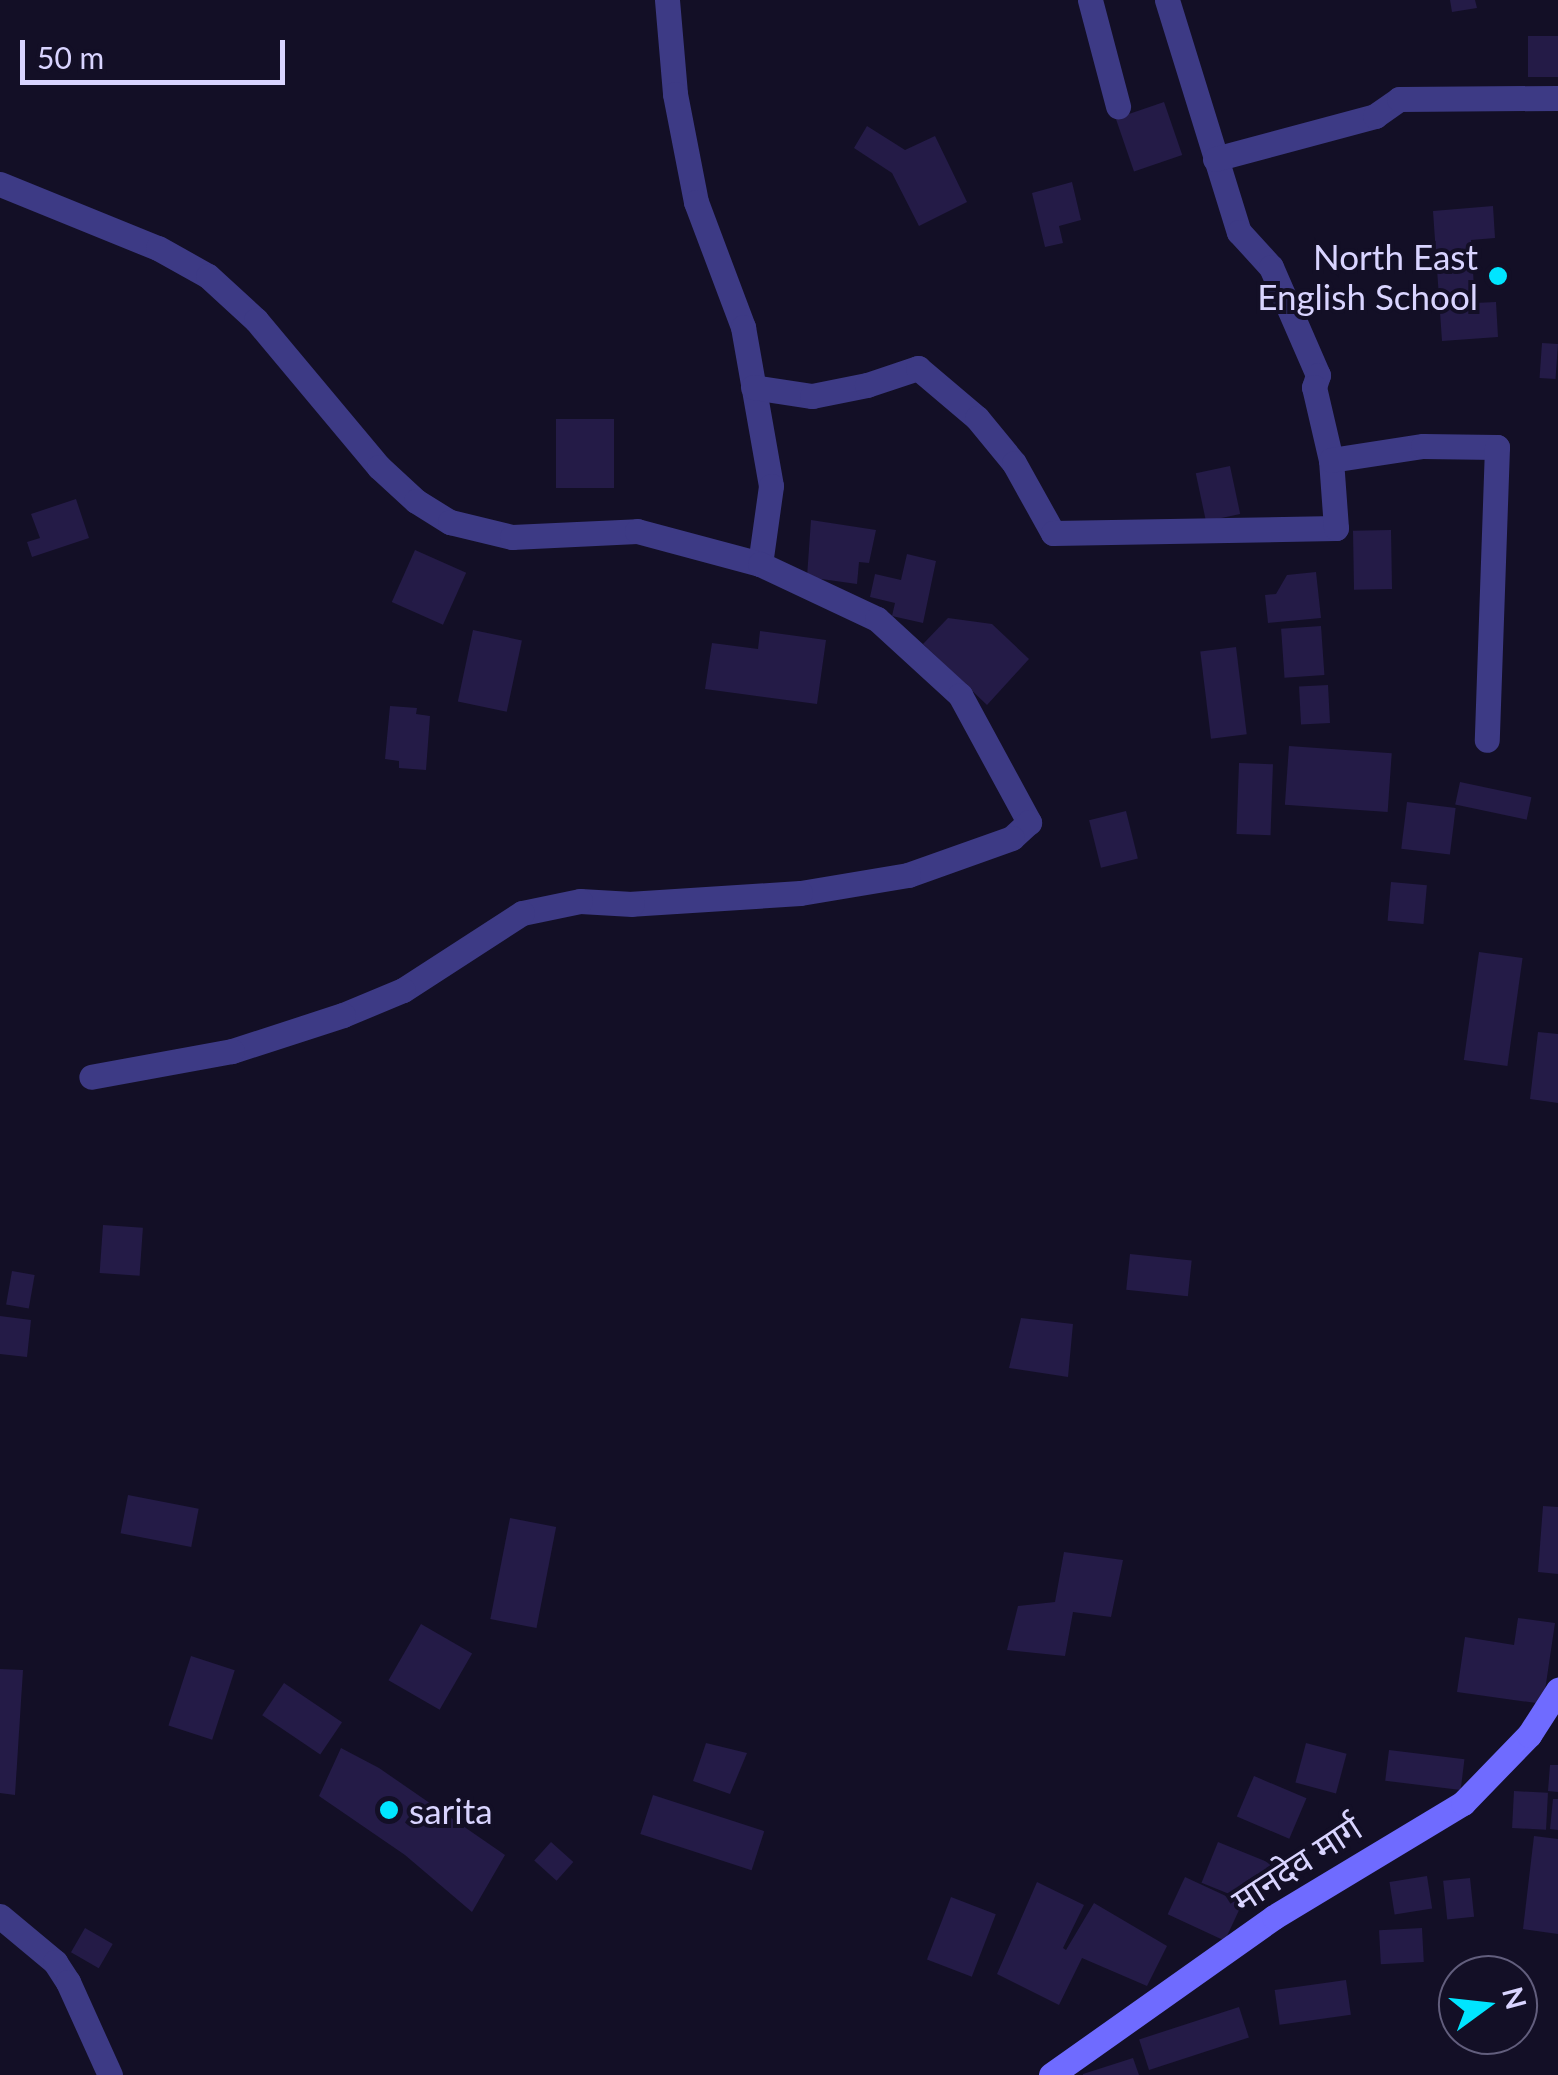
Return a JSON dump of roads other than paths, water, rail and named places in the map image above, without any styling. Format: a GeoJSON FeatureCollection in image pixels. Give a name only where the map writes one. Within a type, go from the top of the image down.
{"type":"FeatureCollection","features":[{"type":"Feature","properties":{"kind":"main road","name":"मानदेव मार्ग"},"geometry":{"type":"LineString","coordinates":[[1051,2075],[1274,1917],[1462,1803],[1529,1735],[1558,1690]]}},
{"type":"Feature","properties":{"kind":"street"},"geometry":{"type":"LineString","coordinates":[[667,0],[676,94],[696,202],[742,326],[771,486],[760,564]]}},
{"type":"Feature","properties":{"kind":"street"},"geometry":{"type":"LineString","coordinates":[[1090,0],[1118,106]]}},
{"type":"Feature","properties":{"kind":"street"},"geometry":{"type":"LineString","coordinates":[[753,387],[812,396],[867,385],[918,368],[977,418],[1014,463],[1053,533],[1336,528],[1331,460],[1314,387],[1318,375],[1271,267],[1239,232],[1167,0]]}},
{"type":"Feature","properties":{"kind":"street"},"geometry":{"type":"LineString","coordinates":[[1215,159],[1374,116],[1399,98],[1558,98]]}},
{"type":"Feature","properties":{"kind":"street"},"geometry":{"type":"LineString","coordinates":[[0,184],[158,248],[208,276],[256,320],[378,468],[416,501],[450,522],[512,537],[637,531],[760,564],[876,620],[960,695],[1029,822],[1012,838],[908,875],[800,894],[632,904],[580,902],[522,912],[403,990],[344,1015],[232,1051],[91,1077]]}},
{"type":"Feature","properties":{"kind":"street"},"geometry":{"type":"LineString","coordinates":[[1331,460],[1422,446],[1497,447],[1487,740]]}},
{"type":"Feature","properties":{"kind":"street"},"geometry":{"type":"LineString","coordinates":[[0,1916],[48,1956],[68,1982],[110,2075]]}},
{"type":"Feature","properties":{"kind":"place","name":"North East English School"},"geometry":{"type":"Point","coordinates":[1498,276]}},
{"type":"Feature","properties":{"kind":"place","name":"sarita"},"geometry":{"type":"Point","coordinates":[389,1810]}}]}
